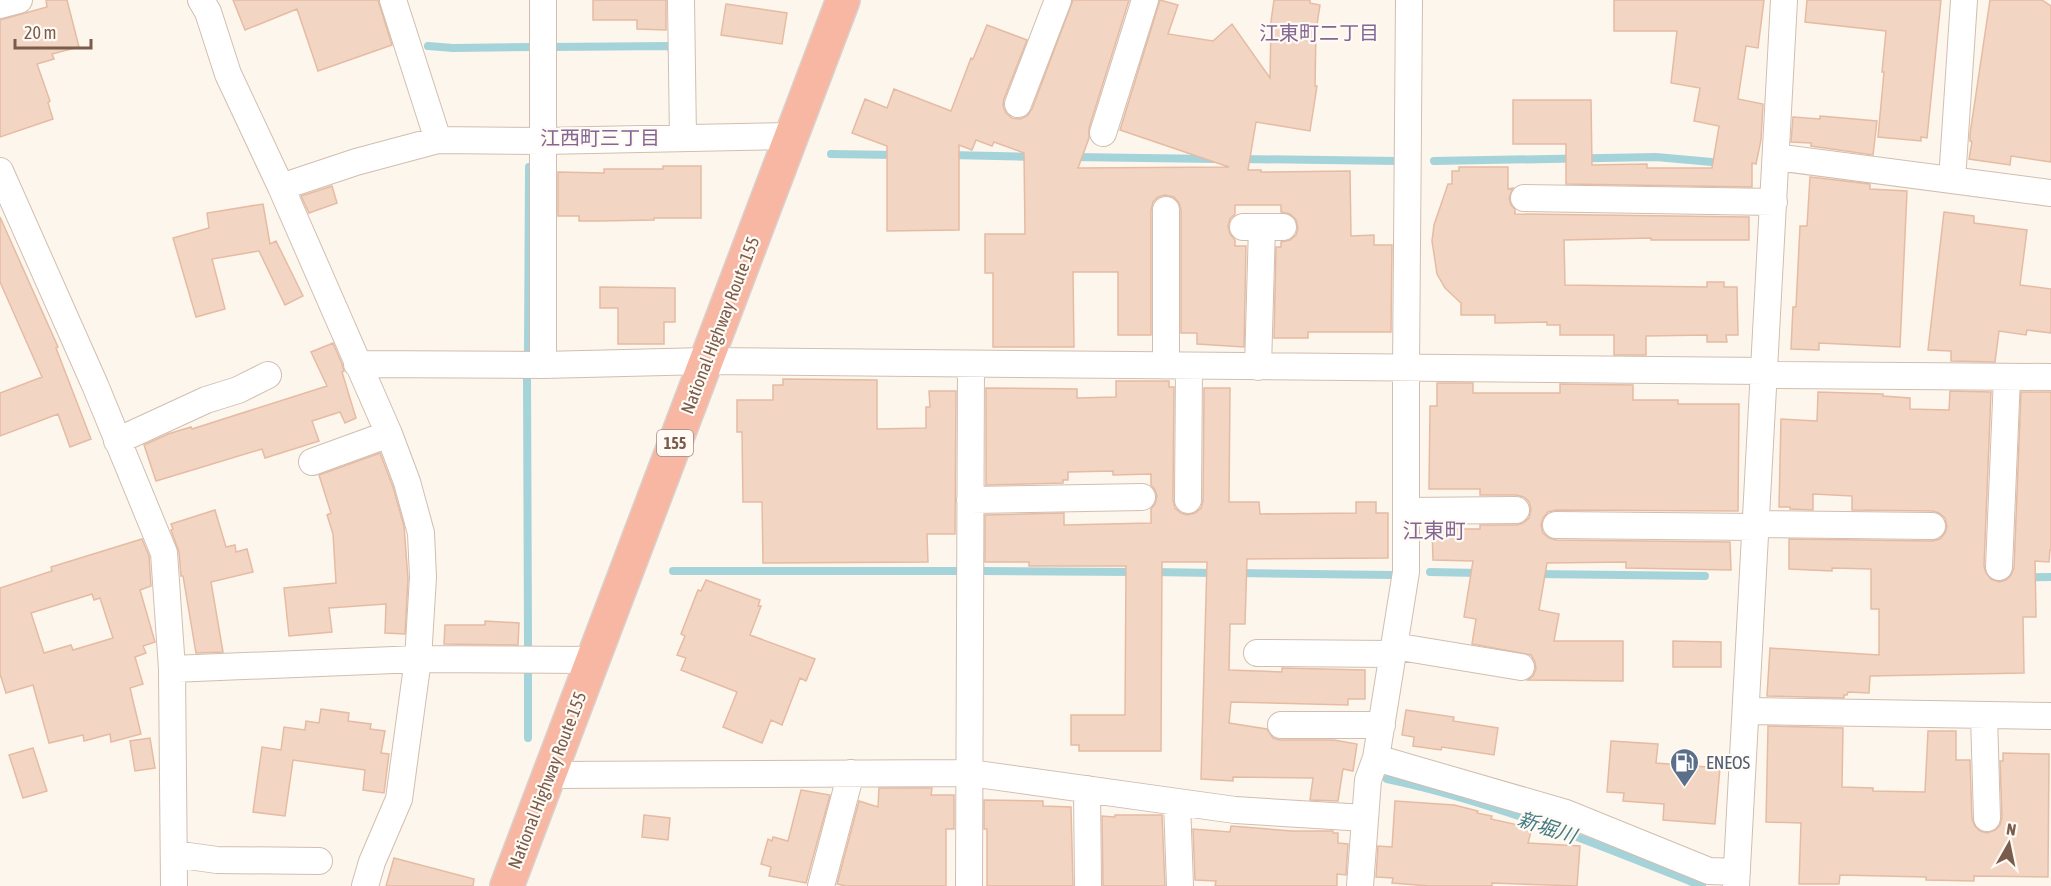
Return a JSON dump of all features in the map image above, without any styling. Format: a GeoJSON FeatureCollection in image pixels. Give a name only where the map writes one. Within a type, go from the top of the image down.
{"type":"FeatureCollection","features":[{"type":"Feature","properties":{"kind":"highway","name":"National Highway Route 155"},"geometry":{"type":"LineString","coordinates":[[507,886],[843,0]]}},
{"type":"Feature","properties":{"kind":"street"},"geometry":{"type":"LineString","coordinates":[[0,5],[20,0]]}},
{"type":"Feature","properties":{"kind":"street"},"geometry":{"type":"LineString","coordinates":[[201,0],[208,12],[228,74],[281,187],[389,434],[407,482],[421,533],[423,577],[418,659],[399,799],[372,862],[365,886]]}},
{"type":"Feature","properties":{"kind":"street"},"geometry":{"type":"LineString","coordinates":[[393,0],[438,140]]}},
{"type":"Feature","properties":{"kind":"street"},"geometry":{"type":"LineString","coordinates":[[543,0],[543,365]]}},
{"type":"Feature","properties":{"kind":"street"},"geometry":{"type":"LineString","coordinates":[[681,0],[683,138]]}},
{"type":"Feature","properties":{"kind":"street"},"geometry":{"type":"LineString","coordinates":[[1018,104],[1058,0]]}},
{"type":"Feature","properties":{"kind":"street"},"geometry":{"type":"LineString","coordinates":[[1102,133],[1145,0]]}},
{"type":"Feature","properties":{"kind":"street"},"geometry":{"type":"LineString","coordinates":[[1360,886],[1368,780],[1376,758],[1406,572],[1409,0]]}},
{"type":"Feature","properties":{"kind":"street"},"geometry":{"type":"LineString","coordinates":[[1376,758],[1566,813],[1709,871],[1736,879],[1784,0]]}},
{"type":"Feature","properties":{"kind":"street"},"geometry":{"type":"LineString","coordinates":[[1952,180],[1964,0]]}},
{"type":"Feature","properties":{"kind":"street"},"geometry":{"type":"LineString","coordinates":[[281,187],[356,162],[438,140],[543,141],[791,136]]}},
{"type":"Feature","properties":{"kind":"street"},"geometry":{"type":"LineString","coordinates":[[1776,157],[2051,193]]}},
{"type":"Feature","properties":{"kind":"street"},"geometry":{"type":"LineString","coordinates":[[0,171],[95,385],[164,553],[172,669],[174,886]]}},
{"type":"Feature","properties":{"kind":"street"},"geometry":{"type":"LineString","coordinates":[[1524,198],[1774,202]]}},
{"type":"Feature","properties":{"kind":"street"},"geometry":{"type":"LineString","coordinates":[[1166,210],[1188,500]]}},
{"type":"Feature","properties":{"kind":"street"},"geometry":{"type":"LineString","coordinates":[[1258,367],[1262,227]]}},
{"type":"Feature","properties":{"kind":"street"},"geometry":{"type":"LineString","coordinates":[[357,364],[543,365],[706,361],[2051,377]]}},
{"type":"Feature","properties":{"kind":"street"},"geometry":{"type":"LineString","coordinates":[[969,886],[971,364]]}},
{"type":"Feature","properties":{"kind":"street"},"geometry":{"type":"LineString","coordinates":[[117,441],[206,400],[238,390],[268,375]]}},
{"type":"Feature","properties":{"kind":"street"},"geometry":{"type":"LineString","coordinates":[[1999,567],[2007,377]]}},
{"type":"Feature","properties":{"kind":"street"},"geometry":{"type":"LineString","coordinates":[[312,462],[389,434]]}},
{"type":"Feature","properties":{"kind":"street"},"geometry":{"type":"LineString","coordinates":[[970,500],[1142,498]]}},
{"type":"Feature","properties":{"kind":"street"},"geometry":{"type":"LineString","coordinates":[[1407,511],[1516,510]]}},
{"type":"Feature","properties":{"kind":"street"},"geometry":{"type":"LineString","coordinates":[[1556,525],[1932,526]]}},
{"type":"Feature","properties":{"kind":"street"},"geometry":{"type":"LineString","coordinates":[[1257,653],[1394,650],[1521,667]]}},
{"type":"Feature","properties":{"kind":"street"},"geometry":{"type":"LineString","coordinates":[[172,669],[418,659],[592,660]]}},
{"type":"Feature","properties":{"kind":"street"},"geometry":{"type":"LineString","coordinates":[[1746,711],[2051,716]]}},
{"type":"Feature","properties":{"kind":"street"},"geometry":{"type":"LineString","coordinates":[[1984,716],[1988,818]]}},
{"type":"Feature","properties":{"kind":"street"},"geometry":{"type":"LineString","coordinates":[[1281,725],[1382,725]]}},
{"type":"Feature","properties":{"kind":"street"},"geometry":{"type":"LineString","coordinates":[[549,775],[970,772],[1235,810],[1365,818]]}},
{"type":"Feature","properties":{"kind":"street"},"geometry":{"type":"LineString","coordinates":[[821,886],[851,773]]}},
{"type":"Feature","properties":{"kind":"street"},"geometry":{"type":"LineString","coordinates":[[1087,789],[1088,886]]}},
{"type":"Feature","properties":{"kind":"street"},"geometry":{"type":"LineString","coordinates":[[1178,802],[1180,886]]}},
{"type":"Feature","properties":{"kind":"street"},"geometry":{"type":"LineString","coordinates":[[174,854],[217,860],[319,861]]}},
{"type":"Feature","properties":{"kind":"building"},"geometry":{"type":"Polygon","coordinates":[[[46,0],[67,0],[79,47],[52,54],[54,59],[37,64],[50,101],[48,103],[53,119],[0,137],[0,20],[47,7],[46,0]]]}},
{"type":"Feature","properties":{"kind":"building"},"geometry":{"type":"Polygon","coordinates":[[[233,0],[378,0],[392,45],[318,71],[297,9],[245,30],[233,0]]]}},
{"type":"Feature","properties":{"kind":"building"},"geometry":{"type":"Polygon","coordinates":[[[593,0],[666,0],[666,30],[637,29],[637,20],[593,20],[593,0]]]}},
{"type":"Feature","properties":{"kind":"building"},"geometry":{"type":"Polygon","coordinates":[[[1073,0],[1129,0],[1089,128],[1089,138],[1078,168],[1229,167],[1120,130],[1160,0],[1178,5],[1168,34],[1213,41],[1232,24],[1270,78],[1271,21],[1274,0],[1310,0],[1310,3],[1320,5],[1316,31],[1315,86],[1317,86],[1310,131],[1256,122],[1248,170],[1261,170],[1261,172],[1350,171],[1351,236],[1374,235],[1374,245],[1392,245],[1391,332],[1308,332],[1308,338],[1274,338],[1276,247],[1281,247],[1281,242],[1290,240],[1296,235],[1298,228],[1296,220],[1290,214],[1281,212],[1281,205],[1235,205],[1235,214],[1228,226],[1230,234],[1235,240],[1235,246],[1246,246],[1244,347],[1197,344],[1197,333],[1181,333],[1181,210],[1174,197],[1165,195],[1153,202],[1151,210],[1151,335],[1118,335],[1118,272],[1073,272],[1074,347],[993,347],[993,273],[985,273],[985,234],[1025,234],[1024,153],[994,142],[992,146],[976,140],[972,150],[959,145],[959,230],[887,231],[887,146],[852,133],[865,99],[887,108],[894,89],[951,111],[971,58],[973,59],[987,25],[1027,40],[1003,106],[1012,118],[1020,119],[1027,116],[1032,109],[1073,0]]]}},
{"type":"Feature","properties":{"kind":"building"},"geometry":{"type":"Polygon","coordinates":[[[1614,0],[1764,0],[1758,48],[1746,46],[1738,99],[1763,104],[1761,140],[1756,164],[1752,163],[1752,187],[1566,184],[1566,144],[1513,144],[1513,100],[1591,100],[1592,165],[1647,164],[1647,168],[1712,168],[1719,126],[1694,121],[1700,88],[1671,83],[1677,31],[1614,31],[1614,0]]]}},
{"type":"Feature","properties":{"kind":"building"},"geometry":{"type":"Polygon","coordinates":[[[1807,0],[1941,0],[1927,138],[1921,137],[1921,141],[1878,137],[1886,31],[1805,22],[1807,0]]]}},
{"type":"Feature","properties":{"kind":"building"},"geometry":{"type":"Polygon","coordinates":[[[1990,0],[2042,0],[2051,6],[2051,162],[2011,156],[2010,165],[1969,159],[1972,142],[1970,134],[1990,0]]]}},
{"type":"Feature","properties":{"kind":"building"},"geometry":{"type":"Polygon","coordinates":[[[726,4],[787,13],[782,44],[721,35],[726,4]]]}},
{"type":"Feature","properties":{"kind":"building"},"geometry":{"type":"Polygon","coordinates":[[[1820,116],[1877,121],[1873,155],[1811,146],[1811,143],[1791,142],[1793,117],[1820,119],[1820,116]]]}},
{"type":"Feature","properties":{"kind":"building"},"geometry":{"type":"Polygon","coordinates":[[[663,166],[701,166],[701,218],[579,221],[579,216],[558,216],[558,172],[604,173],[604,169],[663,169],[663,166]]]}},
{"type":"Feature","properties":{"kind":"building"},"geometry":{"type":"Polygon","coordinates":[[[1459,167],[1508,167],[1508,189],[1513,188],[1509,198],[1515,214],[1749,217],[1749,240],[1651,240],[1651,238],[1564,240],[1565,285],[1707,287],[1707,282],[1724,282],[1724,287],[1737,287],[1738,335],[1726,335],[1727,342],[1707,342],[1707,335],[1646,336],[1646,355],[1614,355],[1614,335],[1560,335],[1560,325],[1547,325],[1547,322],[1495,323],[1495,315],[1461,315],[1461,303],[1445,288],[1437,274],[1432,241],[1434,225],[1448,184],[1452,184],[1452,171],[1459,171],[1459,167]]]}},
{"type":"Feature","properties":{"kind":"building"},"geometry":{"type":"Polygon","coordinates":[[[1810,177],[1870,184],[1870,189],[1907,191],[1900,347],[1819,343],[1819,350],[1791,349],[1793,307],[1796,307],[1800,226],[1807,226],[1810,177]]]}},
{"type":"Feature","properties":{"kind":"building"},"geometry":{"type":"Polygon","coordinates":[[[332,186],[337,203],[309,213],[301,196],[332,186]]]}},
{"type":"Feature","properties":{"kind":"building"},"geometry":{"type":"Polygon","coordinates":[[[263,204],[270,244],[276,241],[303,296],[285,305],[259,251],[212,259],[225,309],[196,317],[173,238],[209,228],[207,213],[263,204]]]}},
{"type":"Feature","properties":{"kind":"building"},"geometry":{"type":"Polygon","coordinates":[[[1944,212],[1974,216],[1974,223],[2027,230],[2020,285],[2051,289],[2051,333],[2027,330],[2026,335],[1999,331],[1995,362],[1951,361],[1951,351],[1928,350],[1944,212]]]}},
{"type":"Feature","properties":{"kind":"building"},"geometry":{"type":"Polygon","coordinates":[[[0,217],[58,347],[56,348],[91,439],[70,447],[58,414],[0,436],[0,393],[42,377],[0,282],[0,217]]]}},
{"type":"Feature","properties":{"kind":"building"},"geometry":{"type":"Polygon","coordinates":[[[600,287],[675,288],[675,322],[664,322],[664,344],[618,344],[618,308],[600,308],[600,287]]]}},
{"type":"Feature","properties":{"kind":"building"},"geometry":{"type":"Polygon","coordinates":[[[333,343],[342,364],[344,371],[342,372],[356,418],[345,423],[340,412],[312,421],[319,441],[265,458],[262,449],[156,481],[144,445],[168,434],[191,427],[192,429],[327,386],[311,352],[333,343]]]}},
{"type":"Feature","properties":{"kind":"building"},"geometry":{"type":"Polygon","coordinates":[[[783,379],[877,380],[877,429],[926,428],[926,407],[930,407],[929,391],[956,391],[955,534],[927,534],[928,562],[763,563],[762,502],[743,502],[742,432],[737,432],[737,400],[773,400],[773,385],[783,385],[783,379]]]}},
{"type":"Feature","properties":{"kind":"building"},"geometry":{"type":"Polygon","coordinates":[[[1116,381],[1169,381],[1169,387],[1174,387],[1173,500],[1175,508],[1181,513],[1187,515],[1195,513],[1201,508],[1203,501],[1204,388],[1230,388],[1229,502],[1259,502],[1260,514],[1356,513],[1356,502],[1376,502],[1376,513],[1388,513],[1388,558],[1247,559],[1245,624],[1230,624],[1229,670],[1282,672],[1282,668],[1365,670],[1365,699],[1348,699],[1348,705],[1231,702],[1229,723],[1267,729],[1273,738],[1334,740],[1357,744],[1353,771],[1343,769],[1338,801],[1310,800],[1313,778],[1233,777],[1233,781],[1201,779],[1207,562],[1162,562],[1161,751],[1079,751],[1079,745],[1071,745],[1071,715],[1125,715],[1126,566],[1029,566],[1029,562],[985,562],[985,515],[1064,513],[1064,525],[1151,523],[1151,509],[1157,496],[1151,485],[1151,474],[1113,475],[1113,471],[1068,472],[1068,480],[1063,480],[1063,483],[986,485],[986,388],[1077,389],[1077,398],[1116,397],[1116,381]]]}},
{"type":"Feature","properties":{"kind":"building"},"geometry":{"type":"Polygon","coordinates":[[[1437,383],[1473,383],[1473,393],[1560,393],[1560,384],[1633,385],[1633,400],[1678,400],[1678,404],[1739,404],[1738,511],[1556,510],[1548,512],[1543,518],[1541,525],[1543,533],[1556,540],[1730,542],[1731,570],[1626,568],[1626,562],[1547,563],[1539,610],[1559,614],[1554,641],[1623,641],[1623,681],[1528,680],[1536,669],[1531,655],[1472,644],[1476,619],[1464,617],[1473,561],[1433,560],[1432,529],[1480,529],[1480,525],[1517,525],[1529,518],[1531,509],[1524,497],[1516,495],[1480,495],[1480,489],[1429,489],[1430,406],[1437,406],[1437,383]]]}},
{"type":"Feature","properties":{"kind":"building"},"geometry":{"type":"Polygon","coordinates":[[[1950,391],[1991,392],[1984,566],[1991,579],[1999,582],[2006,580],[2014,568],[2021,392],[2051,392],[2051,550],[2049,562],[2035,561],[2036,617],[2023,617],[2024,673],[1870,676],[1869,693],[1848,692],[1844,698],[1767,696],[1770,648],[1879,655],[1879,609],[1871,609],[1871,569],[1832,568],[1832,571],[1789,569],[1789,539],[1932,541],[1940,539],[1947,527],[1945,518],[1933,511],[1852,510],[1852,496],[1813,494],[1813,510],[1779,507],[1781,419],[1817,421],[1818,392],[1883,394],[1883,396],[1910,398],[1910,409],[1949,410],[1950,391]]]}},
{"type":"Feature","properties":{"kind":"building"},"geometry":{"type":"Polygon","coordinates":[[[380,453],[404,526],[408,579],[405,634],[385,633],[386,604],[329,608],[332,632],[289,636],[284,588],[336,583],[333,534],[327,515],[331,513],[319,475],[380,453]]]}},
{"type":"Feature","properties":{"kind":"building"},"geometry":{"type":"Polygon","coordinates":[[[215,510],[226,547],[235,545],[236,552],[247,549],[253,572],[211,582],[223,652],[196,653],[183,576],[181,576],[179,552],[171,524],[215,510]]]}},
{"type":"Feature","properties":{"kind":"building"},"geometry":{"type":"Polygon","coordinates":[[[142,539],[149,556],[151,586],[140,590],[155,642],[143,646],[146,653],[135,657],[143,684],[130,688],[141,734],[111,742],[110,734],[84,741],[83,735],[49,743],[33,685],[6,693],[0,674],[0,588],[52,571],[51,567],[142,539]],[[92,594],[31,613],[44,653],[71,645],[73,650],[113,638],[100,598],[94,600],[92,594]]]}},
{"type":"Feature","properties":{"kind":"building"},"geometry":{"type":"Polygon","coordinates":[[[706,580],[760,600],[758,606],[761,606],[750,635],[815,659],[806,681],[800,678],[782,725],[771,720],[762,743],[723,727],[737,692],[681,670],[686,658],[677,655],[685,636],[681,634],[698,590],[701,591],[706,580]]]}},
{"type":"Feature","properties":{"kind":"building"},"geometry":{"type":"Polygon","coordinates":[[[485,621],[519,623],[518,645],[444,644],[445,625],[485,625],[485,621]]]}},
{"type":"Feature","properties":{"kind":"building"},"geometry":{"type":"Polygon","coordinates":[[[1673,641],[1721,642],[1721,667],[1673,667],[1673,641]]]}},
{"type":"Feature","properties":{"kind":"building"},"geometry":{"type":"Polygon","coordinates":[[[321,709],[349,713],[348,721],[371,724],[370,729],[385,731],[381,753],[389,754],[384,793],[363,790],[365,770],[293,760],[285,816],[253,812],[262,747],[281,750],[284,727],[305,730],[306,721],[319,723],[321,709]]]}},
{"type":"Feature","properties":{"kind":"building"},"geometry":{"type":"Polygon","coordinates":[[[1406,710],[1454,717],[1453,721],[1498,728],[1494,755],[1442,747],[1441,750],[1413,746],[1414,737],[1402,735],[1406,710]]]}},
{"type":"Feature","properties":{"kind":"building"},"geometry":{"type":"Polygon","coordinates":[[[1768,726],[1843,728],[1842,787],[1873,788],[1873,791],[1925,792],[1928,731],[1956,731],[1956,760],[1970,760],[1972,819],[1980,831],[1987,833],[2000,825],[2002,818],[2000,761],[2003,761],[2003,753],[2049,754],[2048,877],[1974,876],[1974,881],[1926,880],[1926,877],[1840,875],[1839,884],[1799,884],[1801,823],[1766,822],[1768,726]]]}},
{"type":"Feature","properties":{"kind":"building"},"geometry":{"type":"Polygon","coordinates":[[[150,738],[155,768],[135,771],[130,741],[150,738]]]}},
{"type":"Feature","properties":{"kind":"building"},"geometry":{"type":"Polygon","coordinates":[[[1611,741],[1658,744],[1656,763],[1720,768],[1715,824],[1663,820],[1664,804],[1623,801],[1624,793],[1607,792],[1611,741]]]}},
{"type":"Feature","properties":{"kind":"building"},"geometry":{"type":"Polygon","coordinates":[[[33,748],[47,791],[23,798],[9,755],[33,748]]]}},
{"type":"Feature","properties":{"kind":"building"},"geometry":{"type":"Polygon","coordinates":[[[879,788],[932,788],[931,795],[954,795],[954,829],[946,829],[946,886],[846,886],[837,884],[859,801],[878,807],[879,788]]]}},
{"type":"Feature","properties":{"kind":"building"},"geometry":{"type":"Polygon","coordinates":[[[801,790],[830,795],[806,883],[769,876],[771,867],[761,864],[768,839],[772,841],[773,837],[788,841],[801,790]]]}},
{"type":"Feature","properties":{"kind":"building"},"geometry":{"type":"Polygon","coordinates":[[[984,800],[1043,801],[1043,806],[1071,807],[1073,886],[987,886],[987,829],[984,829],[984,800]]]}},
{"type":"Feature","properties":{"kind":"building"},"geometry":{"type":"Polygon","coordinates":[[[1395,801],[1454,805],[1492,816],[1491,819],[1532,828],[1528,843],[1580,846],[1577,886],[1492,883],[1492,886],[1429,886],[1392,883],[1393,878],[1376,877],[1378,846],[1392,847],[1395,801]]]}},
{"type":"Feature","properties":{"kind":"building"},"geometry":{"type":"Polygon","coordinates":[[[644,815],[670,818],[668,840],[642,837],[644,815]]]}},
{"type":"Feature","properties":{"kind":"building"},"geometry":{"type":"Polygon","coordinates":[[[1115,815],[1162,815],[1165,886],[1103,886],[1102,816],[1115,817],[1115,815]]]}},
{"type":"Feature","properties":{"kind":"building"},"geometry":{"type":"Polygon","coordinates":[[[1231,826],[1338,833],[1338,843],[1348,844],[1346,875],[1337,874],[1337,886],[1215,886],[1216,881],[1195,880],[1193,829],[1230,832],[1231,826]]]}},
{"type":"Feature","properties":{"kind":"building"},"geometry":{"type":"Polygon","coordinates":[[[394,858],[474,879],[473,886],[386,886],[394,858]]]}},
{"type":"Feature","properties":{"kind":"waterway"},"geometry":{"type":"LineString","coordinates":[[428,46],[533,47]]}},
{"type":"Feature","properties":{"kind":"waterway"},"geometry":{"type":"LineString","coordinates":[[551,47],[671,46],[672,53]]}},
{"type":"Feature","properties":{"kind":"waterway"},"geometry":{"type":"LineString","coordinates":[[831,154],[896,155]]}},
{"type":"Feature","properties":{"kind":"waterway"},"geometry":{"type":"LineString","coordinates":[[950,155],[1034,157]]}},
{"type":"Feature","properties":{"kind":"waterway"},"geometry":{"type":"LineString","coordinates":[[1073,157],[1214,159]]}},
{"type":"Feature","properties":{"kind":"waterway"},"geometry":{"type":"LineString","coordinates":[[1434,161],[1656,157],[1723,163]]}},
{"type":"Feature","properties":{"kind":"waterway"},"geometry":{"type":"LineString","coordinates":[[1241,159],[1397,161]]}},
{"type":"Feature","properties":{"kind":"waterway"},"geometry":{"type":"LineString","coordinates":[[528,353],[529,167]]}},
{"type":"Feature","properties":{"kind":"waterway"},"geometry":{"type":"LineString","coordinates":[[527,375],[528,645]]}},
{"type":"Feature","properties":{"kind":"waterway"},"geometry":{"type":"LineString","coordinates":[[673,571],[960,571]]}},
{"type":"Feature","properties":{"kind":"waterway"},"geometry":{"type":"LineString","coordinates":[[982,571],[1136,572]]}},
{"type":"Feature","properties":{"kind":"waterway"},"geometry":{"type":"LineString","coordinates":[[1154,572],[1214,573]]}},
{"type":"Feature","properties":{"kind":"waterway"},"geometry":{"type":"LineString","coordinates":[[1430,572],[1479,573]]}},
{"type":"Feature","properties":{"kind":"waterway"},"geometry":{"type":"LineString","coordinates":[[1238,573],[1392,575]]}},
{"type":"Feature","properties":{"kind":"waterway"},"geometry":{"type":"LineString","coordinates":[[1536,574],[1705,576]]}},
{"type":"Feature","properties":{"kind":"waterway"},"geometry":{"type":"LineString","coordinates":[[1981,578],[2051,577]]}},
{"type":"Feature","properties":{"kind":"waterway"},"geometry":{"type":"LineString","coordinates":[[528,670],[528,738]]}},
{"type":"Feature","properties":{"kind":"waterway","name":"新堀川"},"geometry":{"type":"LineString","coordinates":[[1387,779],[1507,812],[1586,840],[1702,886]]}},
{"type":"Feature","properties":{"kind":"place","name":"ENEOS"},"geometry":{"type":"Point","coordinates":[1685,788]}},
{"type":"Feature","properties":{"kind":"district","name":"江東町二丁目"},"geometry":{"type":"Point","coordinates":[1319,32]}},
{"type":"Feature","properties":{"kind":"district","name":"江西町三丁目"},"geometry":{"type":"Point","coordinates":[600,137]}},
{"type":"Feature","properties":{"kind":"district","name":"江東町"},"geometry":{"type":"Point","coordinates":[1434,530]}}]}
